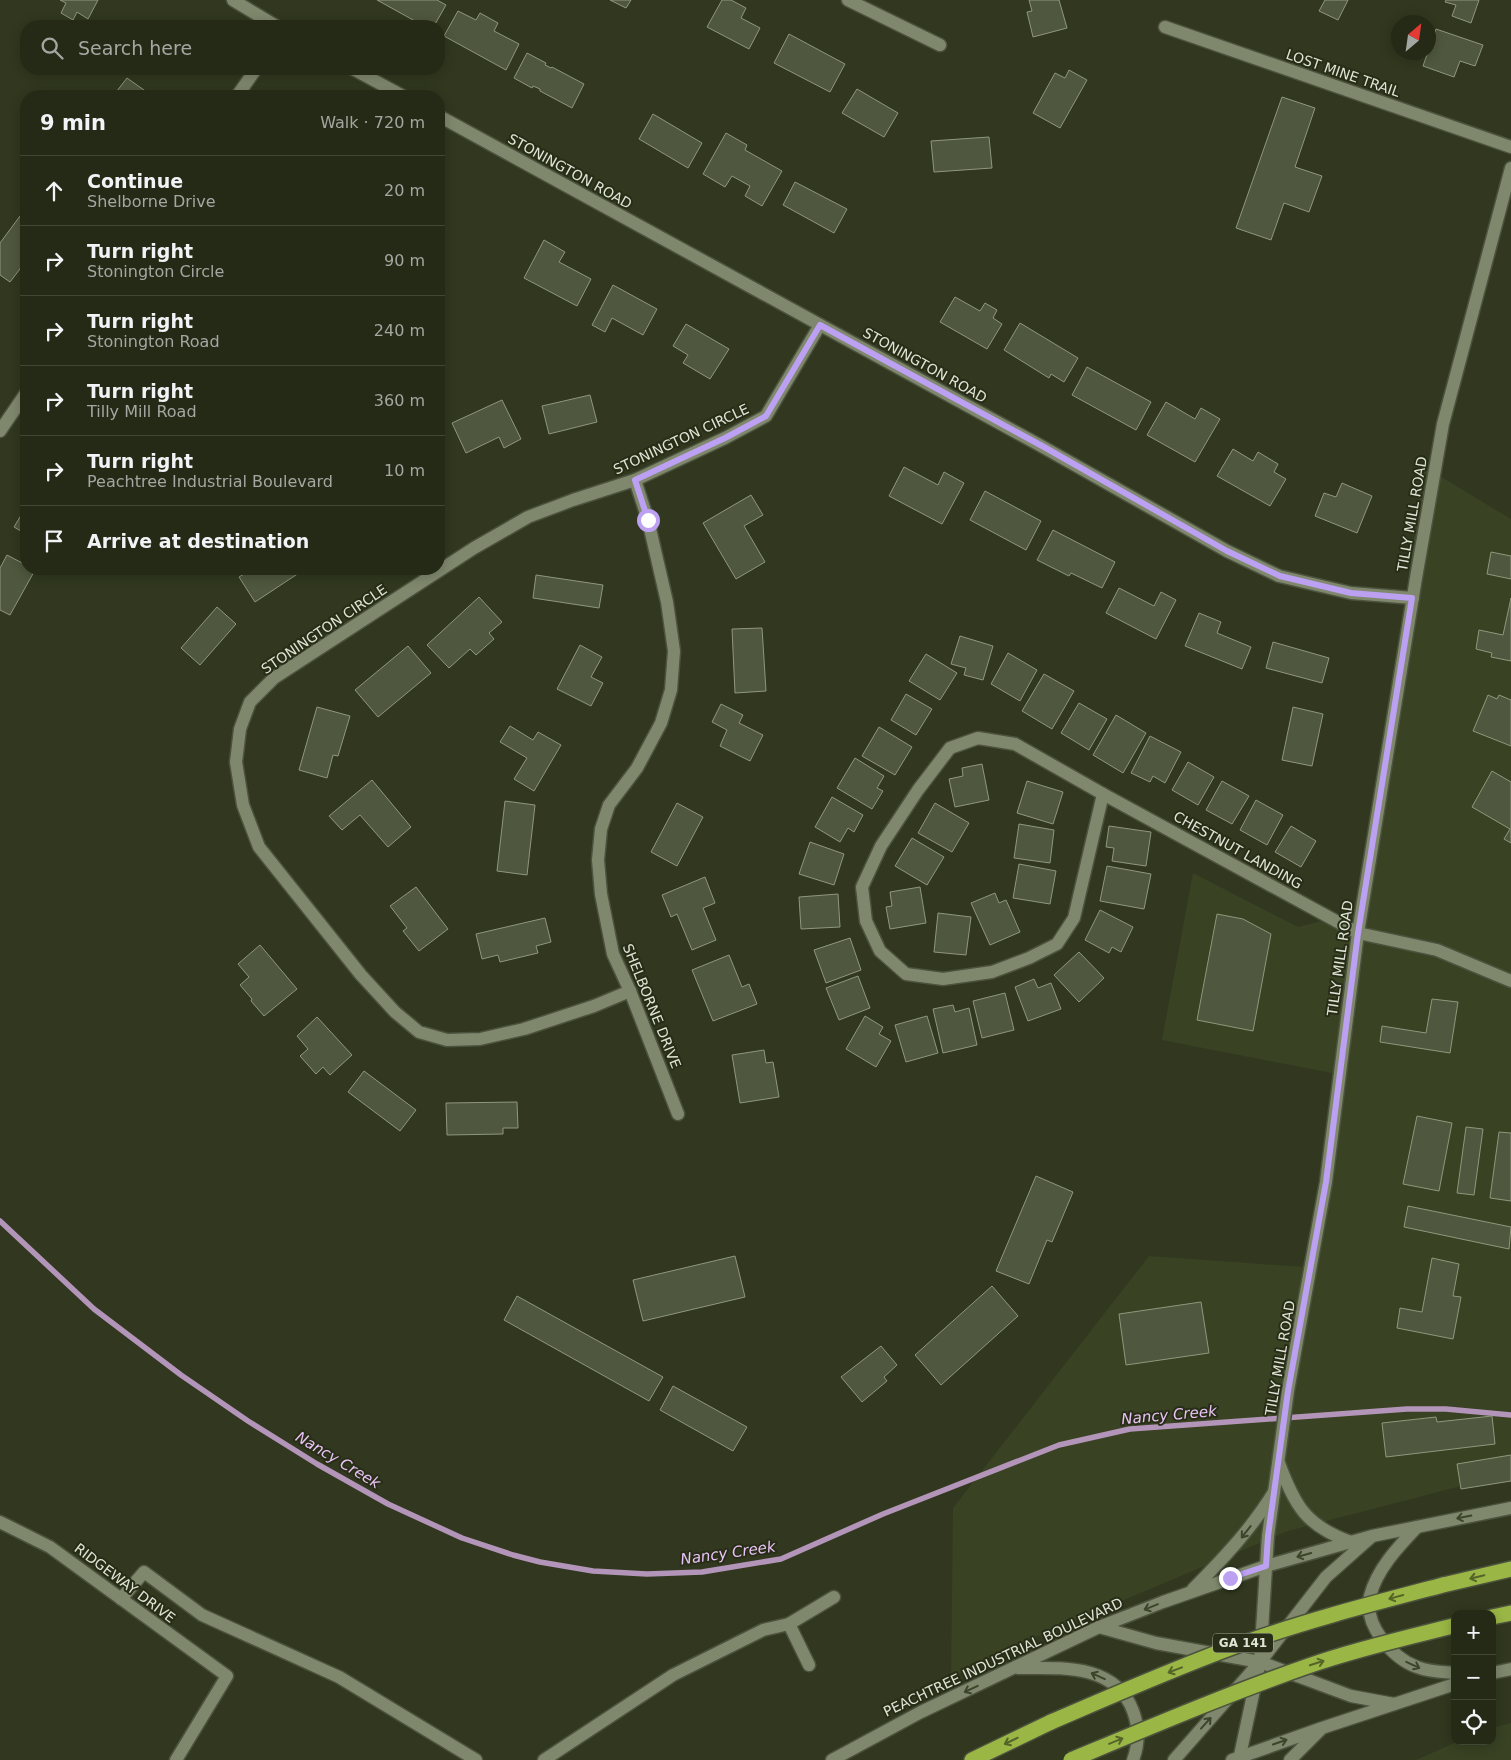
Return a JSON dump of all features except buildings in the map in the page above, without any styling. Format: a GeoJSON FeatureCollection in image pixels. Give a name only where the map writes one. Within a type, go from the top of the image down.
{"type":"FeatureCollection","features":[{"type":"Feature","properties":{"kind":"highway","name":"GA 141"},"geometry":{"type":"LineString","coordinates":[[972,1760],[1051,1722],[1144,1682],[1241,1644],[1332,1614],[1511,1569]]}},
{"type":"Feature","properties":{"kind":"highway"},"geometry":{"type":"LineString","coordinates":[[1496,1616],[1511,1613]]}},
{"type":"Feature","properties":{"kind":"highway"},"geometry":{"type":"LineString","coordinates":[[1071,1760],[1202,1706],[1310,1665],[1368,1647],[1451,1627]]}},
{"type":"Feature","properties":{"kind":"street"},"geometry":{"type":"LineString","coordinates":[[233,0],[266,20]]}},
{"type":"Feature","properties":{"kind":"street"},"geometry":{"type":"LineString","coordinates":[[848,0],[940,45]]}},
{"type":"Feature","properties":{"kind":"street","name":"LOST MINE TRAIL"},"geometry":{"type":"LineString","coordinates":[[1165,27],[1511,146]]}},
{"type":"Feature","properties":{"kind":"street"},"geometry":{"type":"LineString","coordinates":[[241,90],[252,75]]}},
{"type":"Feature","properties":{"kind":"street"},"geometry":{"type":"LineString","coordinates":[[364,75],[392,90]]}},
{"type":"Feature","properties":{"kind":"street","name":"STONINGTON ROAD"},"geometry":{"type":"LineString","coordinates":[[445,119],[1052,451],[1227,551],[1280,576],[1351,593],[1412,598]]}},
{"type":"Feature","properties":{"kind":"street","name":"TILLY MILL ROAD"},"geometry":{"type":"LineString","coordinates":[[1237,1759],[1260,1662],[1268,1536],[1288,1391],[1326,1182],[1358,933],[1412,598],[1442,424],[1511,168]]}},
{"type":"Feature","properties":{"kind":"street","name":"STONINGTON CIRCLE"},"geometry":{"type":"LineString","coordinates":[[445,567],[528,517],[635,480],[725,438],[766,416],[820,325]]}},
{"type":"Feature","properties":{"kind":"street"},"geometry":{"type":"LineString","coordinates":[[0,431],[20,402]]}},
{"type":"Feature","properties":{"kind":"street","name":"SHELBORNE DRIVE"},"geometry":{"type":"LineString","coordinates":[[635,480],[648,520],[667,602],[674,651],[671,690],[661,723],[637,768],[609,805],[601,829],[598,860],[601,894],[613,954],[630,991],[678,1114]]}},
{"type":"Feature","properties":{"kind":"street","name":"STONINGTON CIRCLE"},"geometry":{"type":"LineString","coordinates":[[432,575],[274,678],[250,702],[240,729],[236,762],[243,805],[260,847],[362,975],[395,1012],[419,1032],[447,1040],[480,1039],[524,1029],[594,1006],[630,991]]}},
{"type":"Feature","properties":{"kind":"street","name":"CHESTNUT LANDING"},"geometry":{"type":"LineString","coordinates":[[1103,794],[1074,918],[1057,944],[1030,958],[992,972],[943,979],[906,974],[880,951],[866,921],[862,887],[881,846],[918,790],[950,748],[978,738],[1015,744],[1358,933],[1437,950],[1511,981]]}},
{"type":"Feature","properties":{"kind":"street"},"geometry":{"type":"LineString","coordinates":[[1279,1463],[1293,1496],[1309,1520],[1329,1533],[1352,1542]]}},
{"type":"Feature","properties":{"kind":"street"},"geometry":{"type":"LineString","coordinates":[[1189,1592],[1241,1539],[1274,1492]]}},
{"type":"Feature","properties":{"kind":"street","name":"PEACHTREE INDUSTRIAL BOULEVARD"},"geometry":{"type":"LineString","coordinates":[[832,1760],[920,1712],[1099,1627],[1189,1592],[1266,1566],[1372,1536],[1511,1508]]}},
{"type":"Feature","properties":{"kind":"street","name":"RIDGEWAY DRIVE"},"geometry":{"type":"LineString","coordinates":[[0,1522],[50,1547],[227,1676],[176,1760]]}},
{"type":"Feature","properties":{"kind":"street"},"geometry":{"type":"LineString","coordinates":[[1416,1527],[1383,1568],[1370,1598],[1370,1610],[1382,1640],[1397,1656],[1416,1667],[1431,1671],[1451,1673]]}},
{"type":"Feature","properties":{"kind":"street"},"geometry":{"type":"LineString","coordinates":[[1174,1760],[1260,1662],[1326,1577],[1372,1536]]}},
{"type":"Feature","properties":{"kind":"street"},"geometry":{"type":"LineString","coordinates":[[120,1599],[144,1572],[202,1615],[339,1677],[476,1760]]}},
{"type":"Feature","properties":{"kind":"street"},"geometry":{"type":"LineString","coordinates":[[544,1760],[673,1675],[763,1630],[789,1624],[834,1597]]}},
{"type":"Feature","properties":{"kind":"street"},"geometry":{"type":"LineString","coordinates":[[789,1624],[809,1666]]}},
{"type":"Feature","properties":{"kind":"street"},"geometry":{"type":"LineString","coordinates":[[1099,1627],[1156,1643],[1260,1662],[1351,1696],[1394,1704]]}},
{"type":"Feature","properties":{"kind":"street"},"geometry":{"type":"LineString","coordinates":[[1015,1668],[1083,1670],[1099,1675],[1111,1682],[1130,1703],[1135,1716],[1137,1744],[1133,1760]]}},
{"type":"Feature","properties":{"kind":"street"},"geometry":{"type":"LineString","coordinates":[[1496,1672],[1511,1669]]}},
{"type":"Feature","properties":{"kind":"street"},"geometry":{"type":"LineString","coordinates":[[1237,1759],[1322,1728],[1451,1685]]}},
{"type":"Feature","properties":{"kind":"street"},"geometry":{"type":"LineString","coordinates":[[1290,1760],[1322,1728]]}},
{"type":"Feature","properties":{"kind":"shaded area"},"geometry":{"type":"Polygon","coordinates":[[[1423,466],[1511,519],[1511,1473],[1288,1531],[1000,1652],[951,1678],[953,1508],[1149,1256],[1318,1268],[1342,1075],[1162,1040],[1193,873],[1298,927],[1326,920],[1363,933],[1423,466]]]}},
{"type":"Feature","properties":{"kind":"shaded area"},"geometry":{"type":"Polygon","coordinates":[[[1511,1723],[1511,1760],[1416,1760],[1451,1745],[1496,1745],[1496,1727],[1511,1723]]]}},
{"type":"Feature","properties":{"kind":"waterway","name":"Nancy Creek"},"geometry":{"type":"LineString","coordinates":[[0,1221],[94,1309],[181,1375],[248,1421],[317,1464],[388,1504],[462,1538],[540,1562],[593,1571],[647,1574],[702,1572],[781,1559],[883,1514],[1059,1445],[1130,1429],[1407,1409],[1446,1409],[1511,1415]]}},
{"type":"Feature","properties":{"kind":"route"},"geometry":{"type":"LineString","coordinates":[[648,520],[635,480],[725,438],[766,416],[820,325],[1044,447],[1227,551],[1280,576],[1351,593],[1412,598],[1358,933],[1326,1182],[1288,1391],[1268,1536],[1266,1566],[1230,1578]]}}]}
